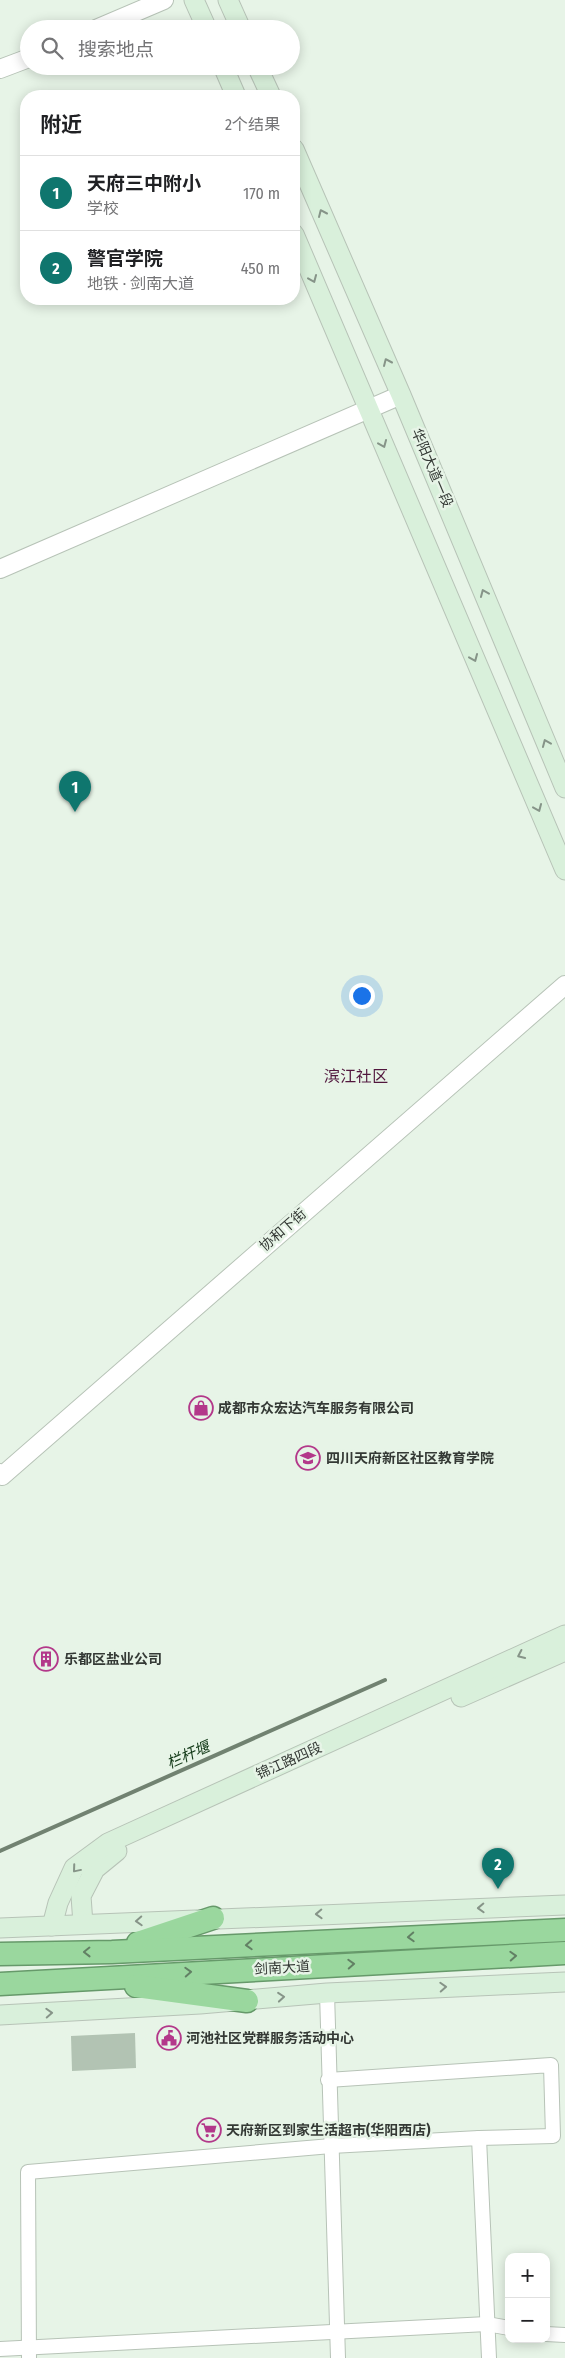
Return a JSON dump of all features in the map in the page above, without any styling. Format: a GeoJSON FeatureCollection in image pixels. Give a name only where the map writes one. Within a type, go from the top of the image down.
{"type":"FeatureCollection","features":[{"type":"Feature","properties":{"kind":"highway"},"geometry":{"type":"LineString","coordinates":[[112,1952],[213,1918]]}},
{"type":"Feature","properties":{"kind":"highway","name":"剑南大道"},"geometry":{"type":"LineString","coordinates":[[0,1954],[112,1952],[565,1930]]}},
{"type":"Feature","properties":{"kind":"highway","name":"剑南大道"},"geometry":{"type":"LineString","coordinates":[[0,1984],[565,1953]]}},
{"type":"Feature","properties":{"kind":"highway"},"geometry":{"type":"LineString","coordinates":[[90,1980],[247,2001]]}},
{"type":"Feature","properties":{"kind":"main road"},"geometry":{"type":"LineString","coordinates":[[194,0],[203,20]]}},
{"type":"Feature","properties":{"kind":"main road"},"geometry":{"type":"LineString","coordinates":[[230,4],[237,20]]}},
{"type":"Feature","properties":{"kind":"main road"},"geometry":{"type":"LineString","coordinates":[[227,75],[233,90]]}},
{"type":"Feature","properties":{"kind":"main road"},"geometry":{"type":"LineString","coordinates":[[261,75],[267,90]]}},
{"type":"Feature","properties":{"kind":"main road","name":"华阳大道一段"},"geometry":{"type":"LineString","coordinates":[[300,163],[401,395],[565,788]]}},
{"type":"Feature","properties":{"kind":"main road"},"geometry":{"type":"LineString","coordinates":[[300,248],[565,870]]}},
{"type":"Feature","properties":{"kind":"main road","name":"锦江路四段"},"geometry":{"type":"LineString","coordinates":[[52,1926],[58,1903],[74,1868],[108,1843],[565,1635]]}},
{"type":"Feature","properties":{"kind":"main road","name":"锦江路四段"},"geometry":{"type":"LineString","coordinates":[[83,1924],[82,1896],[86,1887],[95,1869],[119,1849],[565,1651]]}},
{"type":"Feature","properties":{"kind":"main road"},"geometry":{"type":"LineString","coordinates":[[0,1928],[565,1905]]}},
{"type":"Feature","properties":{"kind":"main road"},"geometry":{"type":"LineString","coordinates":[[0,2015],[247,2001],[327,1993],[565,1982]]}},
{"type":"Feature","properties":{"kind":"street"},"geometry":{"type":"LineString","coordinates":[[117,20],[164,0]]}},
{"type":"Feature","properties":{"kind":"street"},"geometry":{"type":"LineString","coordinates":[[0,69],[20,61]]}},
{"type":"Feature","properties":{"kind":"street"},"geometry":{"type":"LineString","coordinates":[[0,569],[401,395]]}},
{"type":"Feature","properties":{"kind":"street","name":"协和下街"},"geometry":{"type":"LineString","coordinates":[[1,1475],[565,985]]}},
{"type":"Feature","properties":{"kind":"street"},"geometry":{"type":"LineString","coordinates":[[327,1993],[328,2080],[338,2358]]}},
{"type":"Feature","properties":{"kind":"street"},"geometry":{"type":"LineString","coordinates":[[29,2353],[28,2172],[331,2146],[554,2136],[551,2065],[328,2080]]}},
{"type":"Feature","properties":{"kind":"street"},"geometry":{"type":"LineString","coordinates":[[479,2138],[489,2358]]}},
{"type":"Feature","properties":{"kind":"street"},"geometry":{"type":"LineString","coordinates":[[0,2349],[29,2353],[337,2331],[487,2324],[505,2327]]}},
{"type":"Feature","properties":{"kind":"street"},"geometry":{"type":"LineString","coordinates":[[550,2334],[565,2335]]}},
{"type":"Feature","properties":{"kind":"green space"},"geometry":{"type":"Polygon","coordinates":[[[135,2033],[136,2068],[72,2071],[71,2036],[135,2033]]]}},
{"type":"Feature","properties":{"kind":"waterway","name":"栏杆堰"},"geometry":{"type":"LineString","coordinates":[[0,1851],[385,1680]]}},
{"type":"Feature","properties":{"kind":"place","name":"天府三中附小"},"geometry":{"type":"Point","coordinates":[75,812]}},
{"type":"Feature","properties":{"kind":"place","name":"成都市众宏达汽车服务有限公司"},"geometry":{"type":"Point","coordinates":[201,1408]}},
{"type":"Feature","properties":{"kind":"place","name":"四川天府新区社区教育学院"},"geometry":{"type":"Point","coordinates":[308,1458]}},
{"type":"Feature","properties":{"kind":"place","name":"乐都区盐业公司"},"geometry":{"type":"Point","coordinates":[46,1659]}},
{"type":"Feature","properties":{"kind":"place","name":"警官学院"},"geometry":{"type":"Point","coordinates":[498,1889]}},
{"type":"Feature","properties":{"kind":"place","name":"河池社区党群服务活动中心"},"geometry":{"type":"Point","coordinates":[169,2038]}},
{"type":"Feature","properties":{"kind":"place","name":"天府新区到家生活超市(华阳西店)"},"geometry":{"type":"Point","coordinates":[209,2130]}},
{"type":"Feature","properties":{"kind":"district","name":"滨江社区"},"geometry":{"type":"Point","coordinates":[356,1076]}}]}
